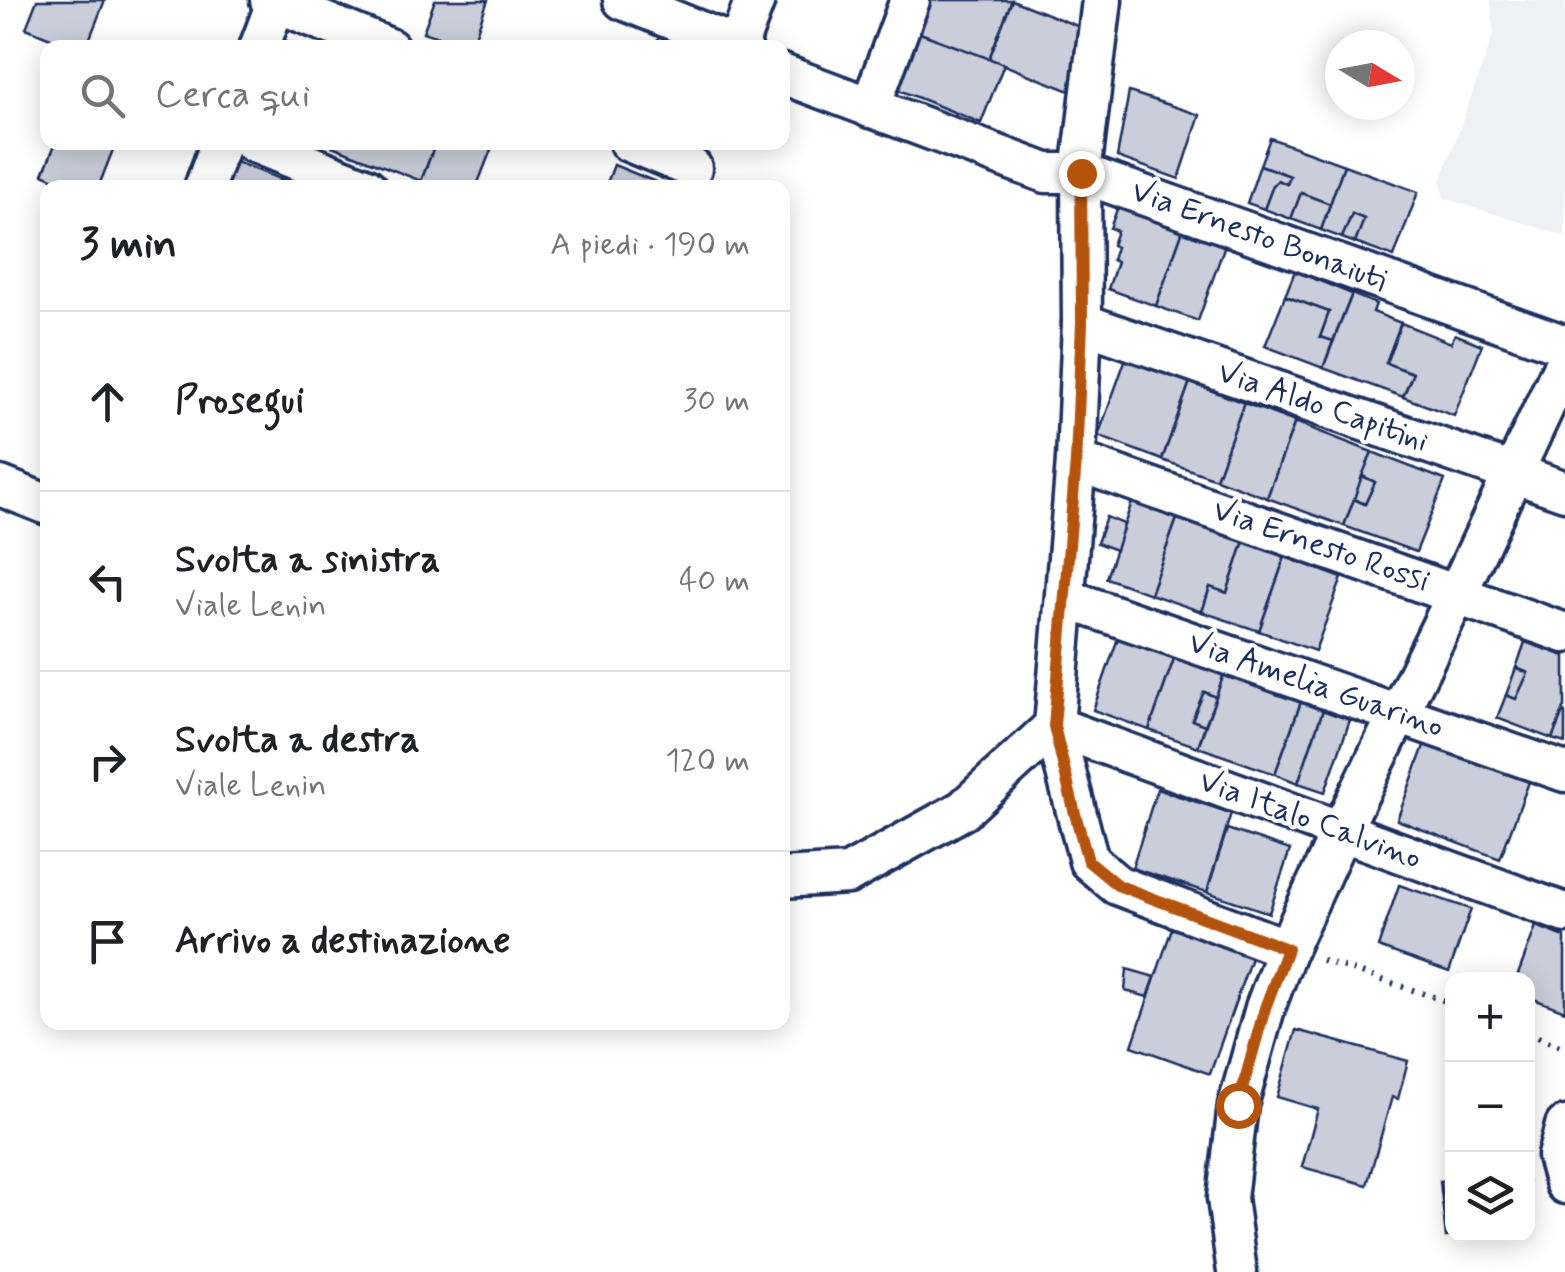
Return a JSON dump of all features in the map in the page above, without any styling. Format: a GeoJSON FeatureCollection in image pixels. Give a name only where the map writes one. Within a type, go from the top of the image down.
{"type":"FeatureCollection","features":[{"type":"Feature","properties":{"kind":"street"},"geometry":{"type":"LineString","coordinates":[[623,0],[725,34],[755,0]]}},
{"type":"Feature","properties":{"kind":"street"},"geometry":{"type":"LineString","coordinates":[[870,108],[910,0]]}},
{"type":"Feature","properties":{"kind":"street"},"geometry":{"type":"LineString","coordinates":[[1102,0],[1081,173],[1082,323],[1076,461],[1054,726],[1088,861],[1117,885],[1287,949]]}},
{"type":"Feature","properties":{"kind":"street"},"geometry":{"type":"LineString","coordinates":[[261,40],[274,1],[370,40]]}},
{"type":"Feature","properties":{"kind":"street","name":"Via Ernesto Bonaiuti"},"geometry":{"type":"LineString","coordinates":[[790,77],[1046,172],[1081,173],[1565,345]]}},
{"type":"Feature","properties":{"kind":"street"},"geometry":{"type":"LineString","coordinates":[[207,180],[218,150]]}},
{"type":"Feature","properties":{"kind":"street"},"geometry":{"type":"LineString","coordinates":[[272,150],[347,180]]}},
{"type":"Feature","properties":{"kind":"street"},"geometry":{"type":"LineString","coordinates":[[650,150],[693,166]]}},
{"type":"Feature","properties":{"kind":"street","name":"Via Aldo Capitini"},"geometry":{"type":"LineString","coordinates":[[1082,323],[1565,491]]}},
{"type":"Feature","properties":{"kind":"street"},"geometry":{"type":"LineString","coordinates":[[1237,1272],[1227,1198],[1238,1105],[1265,1008],[1287,949],[1341,832],[1565,362]]}},
{"type":"Feature","properties":{"kind":"street","name":"Via Ernesto Rossi"},"geometry":{"type":"LineString","coordinates":[[1076,461],[1565,633]]}},
{"type":"Feature","properties":{"kind":"street"},"geometry":{"type":"LineString","coordinates":[[0,486],[40,501]]}},
{"type":"Feature","properties":{"kind":"street","name":"Via Amelia Guarino"},"geometry":{"type":"LineString","coordinates":[[1066,599],[1565,772]]}},
{"type":"Feature","properties":{"kind":"street"},"geometry":{"type":"LineString","coordinates":[[790,878],[848,874],[962,810],[1054,726]]}},
{"type":"Feature","properties":{"kind":"street","name":"Via Italo Calvino"},"geometry":{"type":"LineString","coordinates":[[1054,726],[1565,913]]}},
{"type":"Feature","properties":{"kind":"street"},"geometry":{"type":"LineString","coordinates":[[1565,1126],[1557,1156],[1565,1184]]}},
{"type":"Feature","properties":{"kind":"path"},"geometry":{"type":"LineString","coordinates":[[1287,949],[1445,1001]]}},
{"type":"Feature","properties":{"kind":"path"},"geometry":{"type":"LineString","coordinates":[[1535,1036],[1565,1048]]}},
{"type":"Feature","properties":{"kind":"shaded area"},"geometry":{"type":"Polygon","coordinates":[[[1491,0],[1565,0],[1565,236],[1444,198],[1441,181],[1494,33],[1491,0]]]}},
{"type":"Feature","properties":{"kind":"building"},"geometry":{"type":"Polygon","coordinates":[[[37,0],[105,0],[89,40],[55,40],[26,28],[37,0]]]}},
{"type":"Feature","properties":{"kind":"building"},"geometry":{"type":"Polygon","coordinates":[[[435,0],[488,0],[474,40],[447,40],[423,32],[435,0]]]}},
{"type":"Feature","properties":{"kind":"building"},"geometry":{"type":"Polygon","coordinates":[[[930,0],[1012,0],[989,59],[917,32],[930,0]]]}},
{"type":"Feature","properties":{"kind":"building"},"geometry":{"type":"Polygon","coordinates":[[[1012,0],[1080,27],[1070,91],[989,59],[1012,0]]]}},
{"type":"Feature","properties":{"kind":"building"},"geometry":{"type":"Polygon","coordinates":[[[917,32],[1004,64],[981,123],[894,88],[917,32]]]}},
{"type":"Feature","properties":{"kind":"building"},"geometry":{"type":"Polygon","coordinates":[[[1129,92],[1200,115],[1179,179],[1117,157],[1129,92]]]}},
{"type":"Feature","properties":{"kind":"building"},"geometry":{"type":"Polygon","coordinates":[[[1270,138],[1344,165],[1330,204],[1301,193],[1291,219],[1264,209],[1273,185],[1278,180],[1287,184],[1290,176],[1260,165],[1270,138]]]}},
{"type":"Feature","properties":{"kind":"building"},"geometry":{"type":"Polygon","coordinates":[[[53,150],[113,150],[101,180],[57,180],[43,174],[53,150]]]}},
{"type":"Feature","properties":{"kind":"building"},"geometry":{"type":"Polygon","coordinates":[[[342,150],[433,150],[418,180],[342,150]]]}},
{"type":"Feature","properties":{"kind":"building"},"geometry":{"type":"Polygon","coordinates":[[[433,150],[491,150],[479,180],[421,180],[433,150]]]}},
{"type":"Feature","properties":{"kind":"building"},"geometry":{"type":"Polygon","coordinates":[[[228,159],[280,179],[280,180],[220,180],[228,159]]]}},
{"type":"Feature","properties":{"kind":"building"},"geometry":{"type":"Polygon","coordinates":[[[614,165],[651,180],[608,180],[614,165]]]}},
{"type":"Feature","properties":{"kind":"building"},"geometry":{"type":"Polygon","coordinates":[[[1260,165],[1290,176],[1287,184],[1278,180],[1273,185],[1264,209],[1247,203],[1260,165]]]}},
{"type":"Feature","properties":{"kind":"building"},"geometry":{"type":"Polygon","coordinates":[[[1344,165],[1418,192],[1394,257],[1355,243],[1364,219],[1352,214],[1342,238],[1321,230],[1344,165]]]}},
{"type":"Feature","properties":{"kind":"building"},"geometry":{"type":"Polygon","coordinates":[[[1301,193],[1330,204],[1321,230],[1291,219],[1301,193]]]}},
{"type":"Feature","properties":{"kind":"building"},"geometry":{"type":"Polygon","coordinates":[[[1119,204],[1184,227],[1156,306],[1108,289],[1117,262],[1112,260],[1116,247],[1112,245],[1117,231],[1110,228],[1119,204]]]}},
{"type":"Feature","properties":{"kind":"building"},"geometry":{"type":"Polygon","coordinates":[[[1352,214],[1364,219],[1355,243],[1342,238],[1352,214]]]}},
{"type":"Feature","properties":{"kind":"building"},"geometry":{"type":"Polygon","coordinates":[[[1184,227],[1226,242],[1198,321],[1156,306],[1184,227]]]}},
{"type":"Feature","properties":{"kind":"building"},"geometry":{"type":"Polygon","coordinates":[[[1295,271],[1352,294],[1333,341],[1320,337],[1329,312],[1285,296],[1295,271]]]}},
{"type":"Feature","properties":{"kind":"building"},"geometry":{"type":"Polygon","coordinates":[[[1352,294],[1376,304],[1373,312],[1401,323],[1386,363],[1413,373],[1403,397],[1323,368],[1352,294]]]}},
{"type":"Feature","properties":{"kind":"building"},"geometry":{"type":"Polygon","coordinates":[[[1285,296],[1329,312],[1320,337],[1333,341],[1323,368],[1265,346],[1285,296]]]}},
{"type":"Feature","properties":{"kind":"building"},"geometry":{"type":"Polygon","coordinates":[[[1401,323],[1451,343],[1455,334],[1482,345],[1454,416],[1403,397],[1413,373],[1386,363],[1401,323]]]}},
{"type":"Feature","properties":{"kind":"building"},"geometry":{"type":"Polygon","coordinates":[[[1126,358],[1190,382],[1162,460],[1098,436],[1126,358]]]}},
{"type":"Feature","properties":{"kind":"building"},"geometry":{"type":"Polygon","coordinates":[[[1190,382],[1244,403],[1216,479],[1162,460],[1190,382]]]}},
{"type":"Feature","properties":{"kind":"building"},"geometry":{"type":"Polygon","coordinates":[[[1244,403],[1295,422],[1267,498],[1216,479],[1244,403]]]}},
{"type":"Feature","properties":{"kind":"building"},"geometry":{"type":"Polygon","coordinates":[[[1295,422],[1372,452],[1344,526],[1267,498],[1295,422]]]}},
{"type":"Feature","properties":{"kind":"building"},"geometry":{"type":"Polygon","coordinates":[[[1372,452],[1445,480],[1416,552],[1344,526],[1354,499],[1365,504],[1375,482],[1362,476],[1372,452]]]}},
{"type":"Feature","properties":{"kind":"building"},"geometry":{"type":"Polygon","coordinates":[[[1362,476],[1375,482],[1365,504],[1354,499],[1362,476]]]}},
{"type":"Feature","properties":{"kind":"building"},"geometry":{"type":"Polygon","coordinates":[[[1133,499],[1178,516],[1150,594],[1106,578],[1133,499]]]}},
{"type":"Feature","properties":{"kind":"building"},"geometry":{"type":"Polygon","coordinates":[[[1178,516],[1244,541],[1227,593],[1210,587],[1202,612],[1150,594],[1178,516]]]}},
{"type":"Feature","properties":{"kind":"building"},"geometry":{"type":"Polygon","coordinates":[[[1106,517],[1124,524],[1116,550],[1097,543],[1106,517]]]}},
{"type":"Feature","properties":{"kind":"building"},"geometry":{"type":"Polygon","coordinates":[[[1244,541],[1285,557],[1259,631],[1202,612],[1210,587],[1227,593],[1244,541]]]}},
{"type":"Feature","properties":{"kind":"building"},"geometry":{"type":"Polygon","coordinates":[[[1285,557],[1342,578],[1315,651],[1259,631],[1285,557]]]}},
{"type":"Feature","properties":{"kind":"building"},"geometry":{"type":"Polygon","coordinates":[[[1119,635],[1175,656],[1149,730],[1093,710],[1119,635]]]}},
{"type":"Feature","properties":{"kind":"building"},"geometry":{"type":"Polygon","coordinates":[[[1525,642],[1565,656],[1565,706],[1552,739],[1497,718],[1506,695],[1516,699],[1528,673],[1516,668],[1525,642]]]}},
{"type":"Feature","properties":{"kind":"building"},"geometry":{"type":"Polygon","coordinates":[[[1175,656],[1224,674],[1216,697],[1204,692],[1192,720],[1205,725],[1198,747],[1149,730],[1175,656]]]}},
{"type":"Feature","properties":{"kind":"building"},"geometry":{"type":"Polygon","coordinates":[[[1516,668],[1528,673],[1516,699],[1506,695],[1516,668]]]}},
{"type":"Feature","properties":{"kind":"building"},"geometry":{"type":"Polygon","coordinates":[[[1224,674],[1301,702],[1275,774],[1198,747],[1224,674]]]}},
{"type":"Feature","properties":{"kind":"building"},"geometry":{"type":"Polygon","coordinates":[[[1204,692],[1216,697],[1205,725],[1192,720],[1204,692]]]}},
{"type":"Feature","properties":{"kind":"building"},"geometry":{"type":"Polygon","coordinates":[[[1301,702],[1323,710],[1298,783],[1275,774],[1301,702]]]}},
{"type":"Feature","properties":{"kind":"building"},"geometry":{"type":"Polygon","coordinates":[[[1323,710],[1350,720],[1325,792],[1298,783],[1323,710]]]}},
{"type":"Feature","properties":{"kind":"building"},"geometry":{"type":"Polygon","coordinates":[[[1565,713],[1565,743],[1552,739],[1565,713]]]}},
{"type":"Feature","properties":{"kind":"building"},"geometry":{"type":"Polygon","coordinates":[[[1425,743],[1529,782],[1500,859],[1397,820],[1425,743]]]}},
{"type":"Feature","properties":{"kind":"building"},"geometry":{"type":"Polygon","coordinates":[[[1157,789],[1231,813],[1207,892],[1132,868],[1157,789]]]}},
{"type":"Feature","properties":{"kind":"building"},"geometry":{"type":"Polygon","coordinates":[[[1227,829],[1290,850],[1269,913],[1207,892],[1227,829]]]}},
{"type":"Feature","properties":{"kind":"building"},"geometry":{"type":"Polygon","coordinates":[[[1399,885],[1471,909],[1449,972],[1378,947],[1399,885]]]}},
{"type":"Feature","properties":{"kind":"building"},"geometry":{"type":"Polygon","coordinates":[[[1536,926],[1565,937],[1565,1011],[1535,1000],[1535,972],[1519,972],[1536,926]]]}},
{"type":"Feature","properties":{"kind":"building"},"geometry":{"type":"Polygon","coordinates":[[[1172,928],[1252,955],[1210,1074],[1132,1046],[1172,928]]]}},
{"type":"Feature","properties":{"kind":"building"},"geometry":{"type":"Polygon","coordinates":[[[1127,969],[1155,977],[1148,997],[1125,991],[1127,969]]]}},
{"type":"Feature","properties":{"kind":"building"},"geometry":{"type":"Polygon","coordinates":[[[1296,1030],[1408,1061],[1398,1099],[1392,1097],[1367,1185],[1302,1167],[1318,1109],[1277,1097],[1296,1030]]]}},
{"type":"Feature","properties":{"kind":"building"},"geometry":{"type":"Polygon","coordinates":[[[1440,1181],[1445,1181],[1445,1228],[1440,1181]]]}},
{"type":"Feature","properties":{"kind":"route"},"geometry":{"type":"LineString","coordinates":[[1081,173],[1082,323],[1076,461],[1054,726],[1088,861],[1117,885],[1287,949],[1265,1008],[1238,1105]]}}]}
